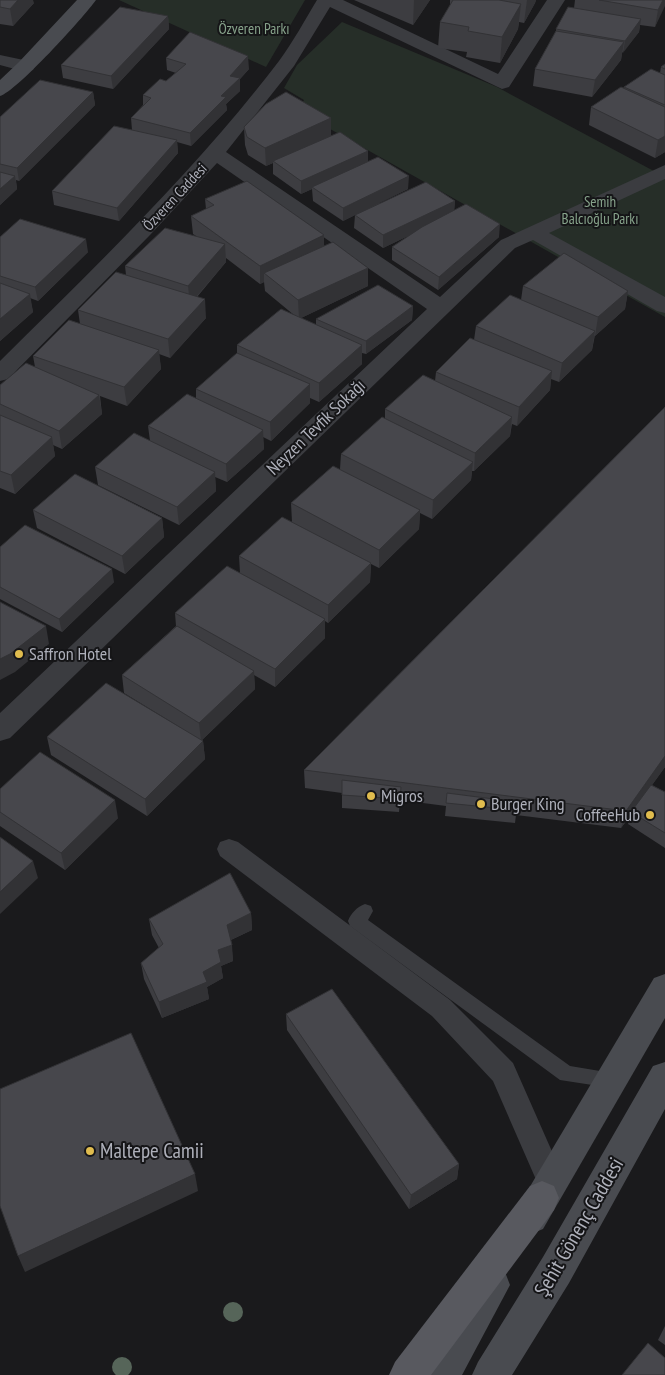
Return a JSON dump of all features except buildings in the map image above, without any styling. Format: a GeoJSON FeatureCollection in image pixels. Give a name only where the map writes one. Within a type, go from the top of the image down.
{"type":"FeatureCollection","features":[{"type":"Feature","properties":{"kind":"main road"},"geometry":{"type":"LineString","coordinates":[[0,90],[26,66],[87,0]]}},
{"type":"Feature","properties":{"kind":"main road"},"geometry":{"type":"LineString","coordinates":[[430,1375],[546,1190],[665,988]]}},
{"type":"Feature","properties":{"kind":"main road","name":"Şehit Gönenç Caddesi"},"geometry":{"type":"LineString","coordinates":[[491,1375],[556,1270],[665,1077]]}},
{"type":"Feature","properties":{"kind":"street"},"geometry":{"type":"LineString","coordinates":[[327,0],[502,83],[556,0]]}},
{"type":"Feature","properties":{"kind":"street","name":"Özveren Caddesi"},"geometry":{"type":"LineString","coordinates":[[0,374],[143,232],[214,153],[288,62],[327,0]]}},
{"type":"Feature","properties":{"kind":"street"},"geometry":{"type":"LineString","coordinates":[[0,60],[26,66]]}},
{"type":"Feature","properties":{"kind":"street"},"geometry":{"type":"LineString","coordinates":[[214,153],[441,308]]}},
{"type":"Feature","properties":{"kind":"street","name":"Neyzen Tevfik Sokağı"},"geometry":{"type":"LineString","coordinates":[[0,730],[508,244],[665,170]]}},
{"type":"Feature","properties":{"kind":"street"},"geometry":{"type":"LineString","coordinates":[[533,232],[665,306]]}},
{"type":"Feature","properties":{"kind":"street"},"geometry":{"type":"LineString","coordinates":[[229,848],[448,1015],[503,1072],[546,1190]]}},
{"type":"Feature","properties":{"kind":"lane"},"geometry":{"type":"LineString","coordinates":[[365,911],[356,921],[566,1074],[612,1080]]}},
{"type":"Feature","properties":{"kind":"green space","name":"Özveren Parkı"},"geometry":{"type":"Polygon","coordinates":[[[119,0],[305,0],[266,67],[119,0]]]}},
{"type":"Feature","properties":{"kind":"green space","name":"Semih Balcıoğlu Parkı"},"geometry":{"type":"Polygon","coordinates":[[[342,22],[497,87],[665,177],[665,317],[298,111],[304,100],[284,88],[297,65],[342,22]]]}},
{"type":"Feature","properties":{"kind":"place","name":"Saffron Hotel"},"geometry":{"type":"Point","coordinates":[19,654]}},
{"type":"Feature","properties":{"kind":"place","name":"Migros"},"geometry":{"type":"Point","coordinates":[371,796]}},
{"type":"Feature","properties":{"kind":"place","name":"Burger King"},"geometry":{"type":"Point","coordinates":[481,804]}},
{"type":"Feature","properties":{"kind":"place","name":"CoffeeHub"},"geometry":{"type":"Point","coordinates":[650,815]}},
{"type":"Feature","properties":{"kind":"place","name":"Maltepe Camii"},"geometry":{"type":"Point","coordinates":[90,1151]}}]}
